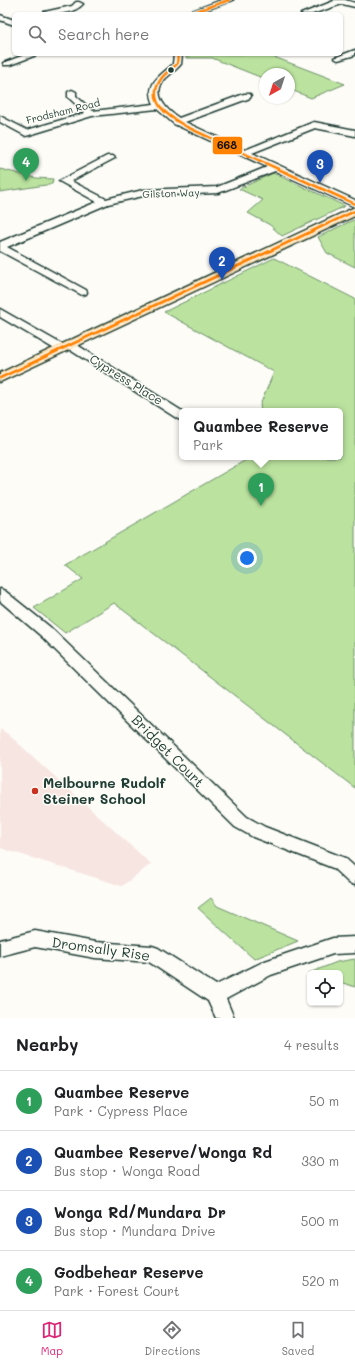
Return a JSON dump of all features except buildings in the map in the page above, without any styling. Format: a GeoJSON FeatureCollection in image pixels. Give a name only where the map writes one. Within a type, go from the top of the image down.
{"type":"FeatureCollection","features":[{"type":"Feature","properties":{"kind":"main road"},"geometry":{"type":"LineString","coordinates":[[0,378],[355,211]]}},
{"type":"Feature","properties":{"kind":"street"},"geometry":{"type":"LineString","coordinates":[[194,12],[229,0]]}},
{"type":"Feature","properties":{"kind":"street"},"geometry":{"type":"LineString","coordinates":[[310,12],[339,1],[355,5]]}},
{"type":"Feature","properties":{"kind":"street"},"geometry":{"type":"LineString","coordinates":[[56,12],[74,8],[79,4]]}},
{"type":"Feature","properties":{"kind":"street"},"geometry":{"type":"LineString","coordinates":[[338,58],[355,52]]}},
{"type":"Feature","properties":{"kind":"street"},"geometry":{"type":"LineString","coordinates":[[8,64],[30,56]]}},
{"type":"Feature","properties":{"kind":"street"},"geometry":{"type":"LineString","coordinates":[[178,56],[177,64],[163,77],[156,87],[155,97],[158,106],[177,122],[355,204]]}},
{"type":"Feature","properties":{"kind":"street"},"geometry":{"type":"LineString","coordinates":[[72,92],[72,97],[91,114]]}},
{"type":"Feature","properties":{"kind":"street"},"geometry":{"type":"LineString","coordinates":[[177,122],[247,96]]}},
{"type":"Feature","properties":{"kind":"street","name":"Frodsham Road"},"geometry":{"type":"LineString","coordinates":[[0,120],[26,132],[91,114],[158,106]]}},
{"type":"Feature","properties":{"kind":"street"},"geometry":{"type":"LineString","coordinates":[[245,153],[314,125],[355,133]]}},
{"type":"Feature","properties":{"kind":"street"},"geometry":{"type":"LineString","coordinates":[[105,202],[64,181],[110,158]]}},
{"type":"Feature","properties":{"kind":"street","name":"Gilston Way"},"geometry":{"type":"LineString","coordinates":[[0,246],[105,202],[143,193],[218,190],[276,168]]}},
{"type":"Feature","properties":{"kind":"street"},"geometry":{"type":"LineString","coordinates":[[0,246],[82,292]]}},
{"type":"Feature","properties":{"kind":"street","name":"Cypress Place"},"geometry":{"type":"LineString","coordinates":[[0,312],[66,347],[179,414]]}},
{"type":"Feature","properties":{"kind":"street","name":"Bridget Court"},"geometry":{"type":"LineString","coordinates":[[0,594],[50,636],[241,822],[259,832],[338,863],[355,878]]}},
{"type":"Feature","properties":{"kind":"street","name":"Dromsally Rise"},"geometry":{"type":"LineString","coordinates":[[0,948],[35,939],[95,950],[152,954],[215,994]]}},
{"type":"Feature","properties":{"kind":"street"},"geometry":{"type":"LineString","coordinates":[[225,1018],[215,994],[265,970],[332,946],[355,945]]}},
{"type":"Feature","properties":{"kind":"shaded area","name":"Melbourne Rudolf Steiner School"},"geometry":{"type":"Polygon","coordinates":[[[0,729],[8,734],[151,864],[122,886],[0,848],[0,729]]]}},
{"type":"Feature","properties":{"kind":"green space"},"geometry":{"type":"Polygon","coordinates":[[[186,56],[276,56],[274,57],[345,84],[311,98],[295,91],[295,68],[259,68],[259,77],[212,58],[186,58],[186,56]]]}},
{"type":"Feature","properties":{"kind":"green space"},"geometry":{"type":"Polygon","coordinates":[[[0,169],[36,178],[53,179],[52,184],[0,192],[0,169]]]}},
{"type":"Feature","properties":{"kind":"green space"},"geometry":{"type":"Polygon","coordinates":[[[273,173],[345,206],[282,236],[270,225],[248,213],[263,200],[239,189],[273,173]]]}},
{"type":"Feature","properties":{"kind":"green space"},"geometry":{"type":"Polygon","coordinates":[[[353,220],[355,221],[355,267],[327,253],[318,237],[353,220]]]}},
{"type":"Feature","properties":{"kind":"green space"},"geometry":{"type":"Polygon","coordinates":[[[274,258],[355,299],[355,788],[114,603],[65,633],[34,608],[83,579],[65,565],[246,460],[343,460],[343,408],[260,408],[260,405],[274,372],[164,312],[274,258]]]}},
{"type":"Feature","properties":{"kind":"green space"},"geometry":{"type":"Polygon","coordinates":[[[211,898],[217,906],[298,941],[254,959],[198,908],[211,898]]]}},
{"type":"Feature","properties":{"kind":"green space"},"geometry":{"type":"Polygon","coordinates":[[[355,959],[355,987],[343,983],[343,970],[317,970],[337,962],[355,959]]]}},
{"type":"Feature","properties":{"kind":"transit line","name":"668"},"geometry":{"type":"LineString","coordinates":[[194,12],[229,0]]}},
{"type":"Feature","properties":{"kind":"transit line","name":"668"},"geometry":{"type":"LineString","coordinates":[[178,56],[177,64],[163,77],[156,87],[155,94],[161,108],[174,119],[187,127],[355,204]]}},
{"type":"Feature","properties":{"kind":"transit line","name":"668"},"geometry":{"type":"LineString","coordinates":[[0,378],[355,211]]}},
{"type":"Feature","properties":{"kind":"place","name":"Godbehear Reserve"},"geometry":{"type":"Point","coordinates":[26,181]}},
{"type":"Feature","properties":{"kind":"place","name":"Wonga Rd/Mundara Dr"},"geometry":{"type":"Point","coordinates":[320,183]}},
{"type":"Feature","properties":{"kind":"place","name":"Quambee Reserve/Wonga Rd"},"geometry":{"type":"Point","coordinates":[222,280]}},
{"type":"Feature","properties":{"kind":"place","name":"Quambee Reserve"},"geometry":{"type":"Point","coordinates":[261,506]}},
{"type":"Feature","properties":{"kind":"place","name":"Melbourne Rudolf Steiner School"},"geometry":{"type":"Point","coordinates":[35,791]}}]}
